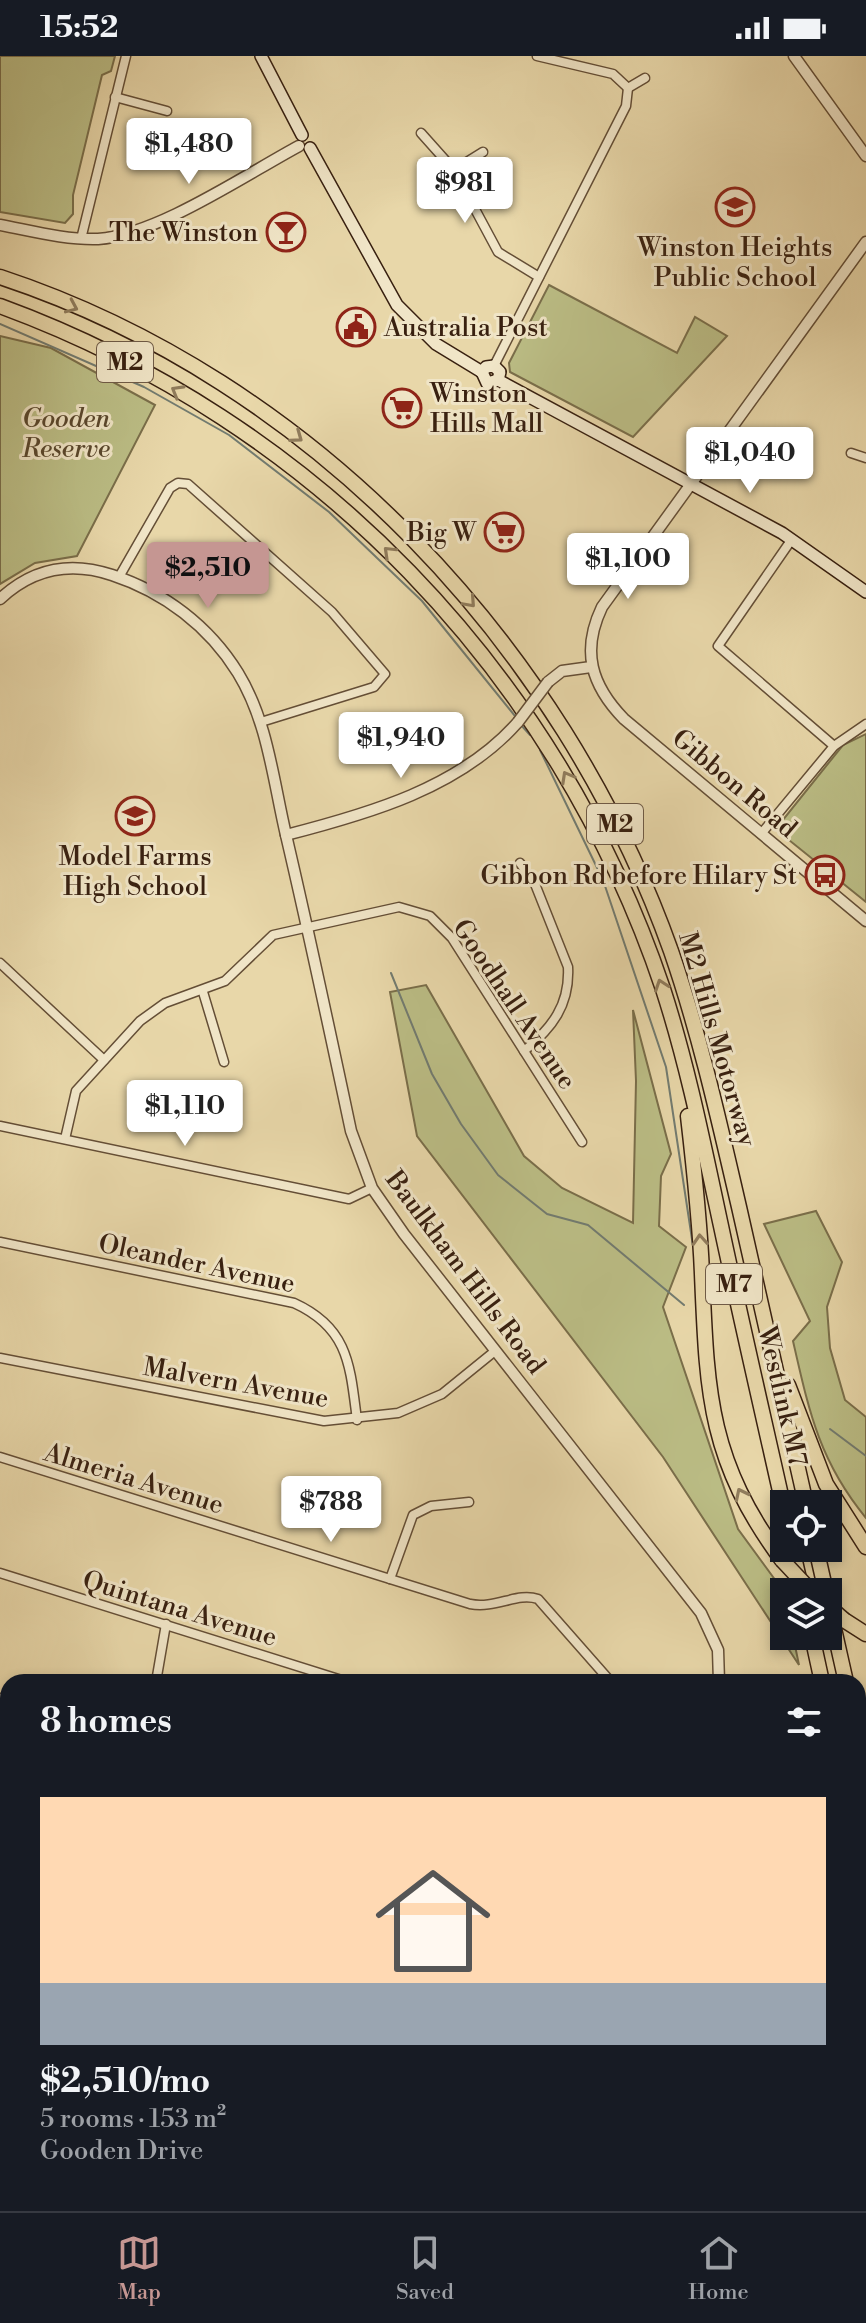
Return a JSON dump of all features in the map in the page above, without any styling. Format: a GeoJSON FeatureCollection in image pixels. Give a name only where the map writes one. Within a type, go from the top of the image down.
{"type":"FeatureCollection","features":[{"type":"Feature","properties":{"kind":"highway","name":"M2 Hills Motorway"},"geometry":{"type":"LineString","coordinates":[[0,277],[137,337],[212,380],[297,436],[418,544],[524,669],[550,706],[602,798],[641,876],[670,949],[701,1045],[771,1349]]}},
{"type":"Feature","properties":{"kind":"highway","name":"M2 Hills Motorway"},"geometry":{"type":"LineString","coordinates":[[0,306],[73,336],[133,366],[243,433],[362,526],[428,590],[514,692],[576,794],[637,921],[663,990],[683,1060]]}},
{"type":"Feature","properties":{"kind":"highway","name":"Westlink M7"},"geometry":{"type":"LineString","coordinates":[[683,1060],[780,1490]]}},
{"type":"Feature","properties":{"kind":"highway","name":"M2"},"geometry":{"type":"LineString","coordinates":[[683,1060],[698,1211],[708,1396],[734,1482],[782,1560],[799,1578]]}},
{"type":"Feature","properties":{"kind":"highway","name":"Westlink M7"},"geometry":{"type":"LineString","coordinates":[[771,1349],[803,1490]]}},
{"type":"Feature","properties":{"kind":"highway","name":"M2"},"geometry":{"type":"LineString","coordinates":[[771,1349],[785,1373],[801,1426],[826,1484],[866,1547]]}},
{"type":"Feature","properties":{"kind":"highway"},"geometry":{"type":"LineString","coordinates":[[842,1618],[866,1634]]}},
{"type":"Feature","properties":{"kind":"highway"},"geometry":{"type":"LineString","coordinates":[[815,1650],[820,1674]]}},
{"type":"Feature","properties":{"kind":"highway"},"geometry":{"type":"LineString","coordinates":[[839,1650],[844,1674]]}},
{"type":"Feature","properties":{"kind":"main road"},"geometry":{"type":"LineString","coordinates":[[261,56],[304,143],[397,305],[436,344],[482,372],[487,383],[498,380],[792,539],[866,592]]}},
{"type":"Feature","properties":{"kind":"main road"},"geometry":{"type":"LineString","coordinates":[[482,372],[486,367],[494,366],[500,372],[498,380]]}},
{"type":"Feature","properties":{"kind":"street"},"geometry":{"type":"LineString","coordinates":[[81,239],[126,56]]}},
{"type":"Feature","properties":{"kind":"street"},"geometry":{"type":"LineString","coordinates":[[537,56],[613,74],[628,88]]}},
{"type":"Feature","properties":{"kind":"street"},"geometry":{"type":"LineString","coordinates":[[794,56],[866,156]]}},
{"type":"Feature","properties":{"kind":"street"},"geometry":{"type":"LineString","coordinates":[[628,88],[645,78]]}},
{"type":"Feature","properties":{"kind":"street"},"geometry":{"type":"LineString","coordinates":[[494,366],[626,106],[628,88]]}},
{"type":"Feature","properties":{"kind":"street"},"geometry":{"type":"LineString","coordinates":[[115,97],[167,111]]}},
{"type":"Feature","properties":{"kind":"street"},"geometry":{"type":"LineString","coordinates":[[421,133],[454,170],[498,252],[539,277]]}},
{"type":"Feature","properties":{"kind":"street"},"geometry":{"type":"LineString","coordinates":[[0,225],[81,239],[123,235],[158,222],[304,143]]}},
{"type":"Feature","properties":{"kind":"street"},"geometry":{"type":"LineString","coordinates":[[454,170],[483,152]]}},
{"type":"Feature","properties":{"kind":"street"},"geometry":{"type":"LineString","coordinates":[[286,835],[392,802],[454,774],[490,751],[518,722],[548,682],[562,671],[591,667],[591,641],[602,607],[866,242]]}},
{"type":"Feature","properties":{"kind":"street"},"geometry":{"type":"LineString","coordinates":[[851,453],[866,458]]}},
{"type":"Feature","properties":{"kind":"street"},"geometry":{"type":"LineString","coordinates":[[119,577],[170,488],[178,483],[188,484],[332,612],[385,674],[374,687],[261,722]]}},
{"type":"Feature","properties":{"kind":"street"},"geometry":{"type":"LineString","coordinates":[[792,539],[718,646],[834,746]]}},
{"type":"Feature","properties":{"kind":"street","name":"Baulkham Hills Road"},"geometry":{"type":"LineString","coordinates":[[0,599],[26,580],[58,569],[85,568],[119,577],[151,591],[200,625],[239,675],[261,722],[351,1131],[372,1188],[495,1351],[701,1613],[718,1650],[719,1674]]}},
{"type":"Feature","properties":{"kind":"street","name":"Gibbon Road"},"geometry":{"type":"LineString","coordinates":[[591,667],[599,690],[624,719],[866,921]]}},
{"type":"Feature","properties":{"kind":"street"},"geometry":{"type":"LineString","coordinates":[[761,834],[834,746],[866,724]]}},
{"type":"Feature","properties":{"kind":"street"},"geometry":{"type":"LineString","coordinates":[[520,863],[535,884],[568,967],[568,981],[558,1016],[524,1051]]}},
{"type":"Feature","properties":{"kind":"street","name":"Goodhall Avenue"},"geometry":{"type":"LineString","coordinates":[[65,1139],[76,1091],[151,1011],[172,1000],[203,992],[232,976],[263,941],[306,925],[399,907],[430,916],[452,938],[582,1142]]}},
{"type":"Feature","properties":{"kind":"street"},"geometry":{"type":"LineString","coordinates":[[0,963],[104,1060]]}},
{"type":"Feature","properties":{"kind":"street"},"geometry":{"type":"LineString","coordinates":[[203,992],[224,1062]]}},
{"type":"Feature","properties":{"kind":"street"},"geometry":{"type":"LineString","coordinates":[[0,1126],[349,1199],[372,1188]]}},
{"type":"Feature","properties":{"kind":"street","name":"Oleander Avenue"},"geometry":{"type":"LineString","coordinates":[[0,1242],[306,1308],[337,1334],[350,1368],[357,1420]]}},
{"type":"Feature","properties":{"kind":"street","name":"Malvern Avenue"},"geometry":{"type":"LineString","coordinates":[[0,1358],[296,1418],[357,1420],[398,1413],[442,1394],[495,1351]]}},
{"type":"Feature","properties":{"kind":"street","name":"Almeria Avenue"},"geometry":{"type":"LineString","coordinates":[[0,1457],[481,1606],[532,1596]]}},
{"type":"Feature","properties":{"kind":"street"},"geometry":{"type":"LineString","coordinates":[[390,1579],[413,1515],[431,1506],[469,1502]]}},
{"type":"Feature","properties":{"kind":"street","name":"Quintana Avenue"},"geometry":{"type":"LineString","coordinates":[[0,1573],[323,1674]]}},
{"type":"Feature","properties":{"kind":"street"},"geometry":{"type":"LineString","coordinates":[[534,1584],[532,1596],[547,1605],[601,1674]]}},
{"type":"Feature","properties":{"kind":"street"},"geometry":{"type":"LineString","coordinates":[[157,1674],[166,1624]]}},
{"type":"Feature","properties":{"kind":"green space"},"geometry":{"type":"Polygon","coordinates":[[[0,56],[115,56],[111,71],[102,75],[73,195],[73,214],[65,223],[0,212],[0,56]]]}},
{"type":"Feature","properties":{"kind":"green space"},"geometry":{"type":"Polygon","coordinates":[[[549,285],[677,353],[695,317],[727,336],[633,437],[510,372],[509,363],[549,285]]]}},
{"type":"Feature","properties":{"kind":"green space","name":"Gooden Reserve"},"geometry":{"type":"Polygon","coordinates":[[[0,336],[51,348],[155,405],[77,556],[35,563],[0,584],[0,336]]]}},
{"type":"Feature","properties":{"kind":"green space"},"geometry":{"type":"Polygon","coordinates":[[[866,734],[866,902],[779,832],[782,821],[843,745],[866,734]]]}},
{"type":"Feature","properties":{"kind":"green space"},"geometry":{"type":"Polygon","coordinates":[[[426,985],[524,1156],[562,1188],[633,1223],[636,1081],[633,1010],[671,1154],[661,1176],[659,1226],[686,1247],[663,1307],[738,1529],[774,1578],[770,1578],[770,1621],[663,1457],[417,1136],[390,992],[426,985]]]}},
{"type":"Feature","properties":{"kind":"green space"},"geometry":{"type":"Polygon","coordinates":[[[816,1211],[842,1262],[827,1307],[830,1348],[845,1400],[866,1417],[866,1518],[837,1476],[818,1434],[793,1341],[810,1321],[764,1224],[816,1211]]]}},
{"type":"Feature","properties":{"kind":"green space"},"geometry":{"type":"Polygon","coordinates":[[[789,1650],[796,1650],[799,1665],[789,1650]]]}},
{"type":"Feature","properties":{"kind":"waterway"},"geometry":{"type":"LineString","coordinates":[[0,324],[144,387],[229,435],[329,512],[422,601],[515,716]]}},
{"type":"Feature","properties":{"kind":"waterway"},"geometry":{"type":"LineString","coordinates":[[521,725],[530,735]]}},
{"type":"Feature","properties":{"kind":"waterway"},"geometry":{"type":"LineString","coordinates":[[540,750],[603,880],[666,1067],[693,1246]]}},
{"type":"Feature","properties":{"kind":"waterway"},"geometry":{"type":"LineString","coordinates":[[391,973],[432,1074],[461,1124],[498,1175],[547,1214],[588,1225],[684,1305]]}},
{"type":"Feature","properties":{"kind":"waterway"},"geometry":{"type":"LineString","coordinates":[[830,1429],[866,1456]]}},
{"type":"Feature","properties":{"kind":"place","name":"Winston Heights Public School"},"geometry":{"type":"Point","coordinates":[735,207]}},
{"type":"Feature","properties":{"kind":"place","name":"The Winston"},"geometry":{"type":"Point","coordinates":[286,232]}},
{"type":"Feature","properties":{"kind":"place","name":"Australia Post"},"geometry":{"type":"Point","coordinates":[356,327]}},
{"type":"Feature","properties":{"kind":"place","name":"Winston Hills Mall"},"geometry":{"type":"Point","coordinates":[402,408]}},
{"type":"Feature","properties":{"kind":"place","name":"Big W"},"geometry":{"type":"Point","coordinates":[504,532]}},
{"type":"Feature","properties":{"kind":"place","name":"Model Farms High School"},"geometry":{"type":"Point","coordinates":[135,816]}},
{"type":"Feature","properties":{"kind":"place","name":"Gibbon Rd before Hilary St"},"geometry":{"type":"Point","coordinates":[825,875]}}]}
